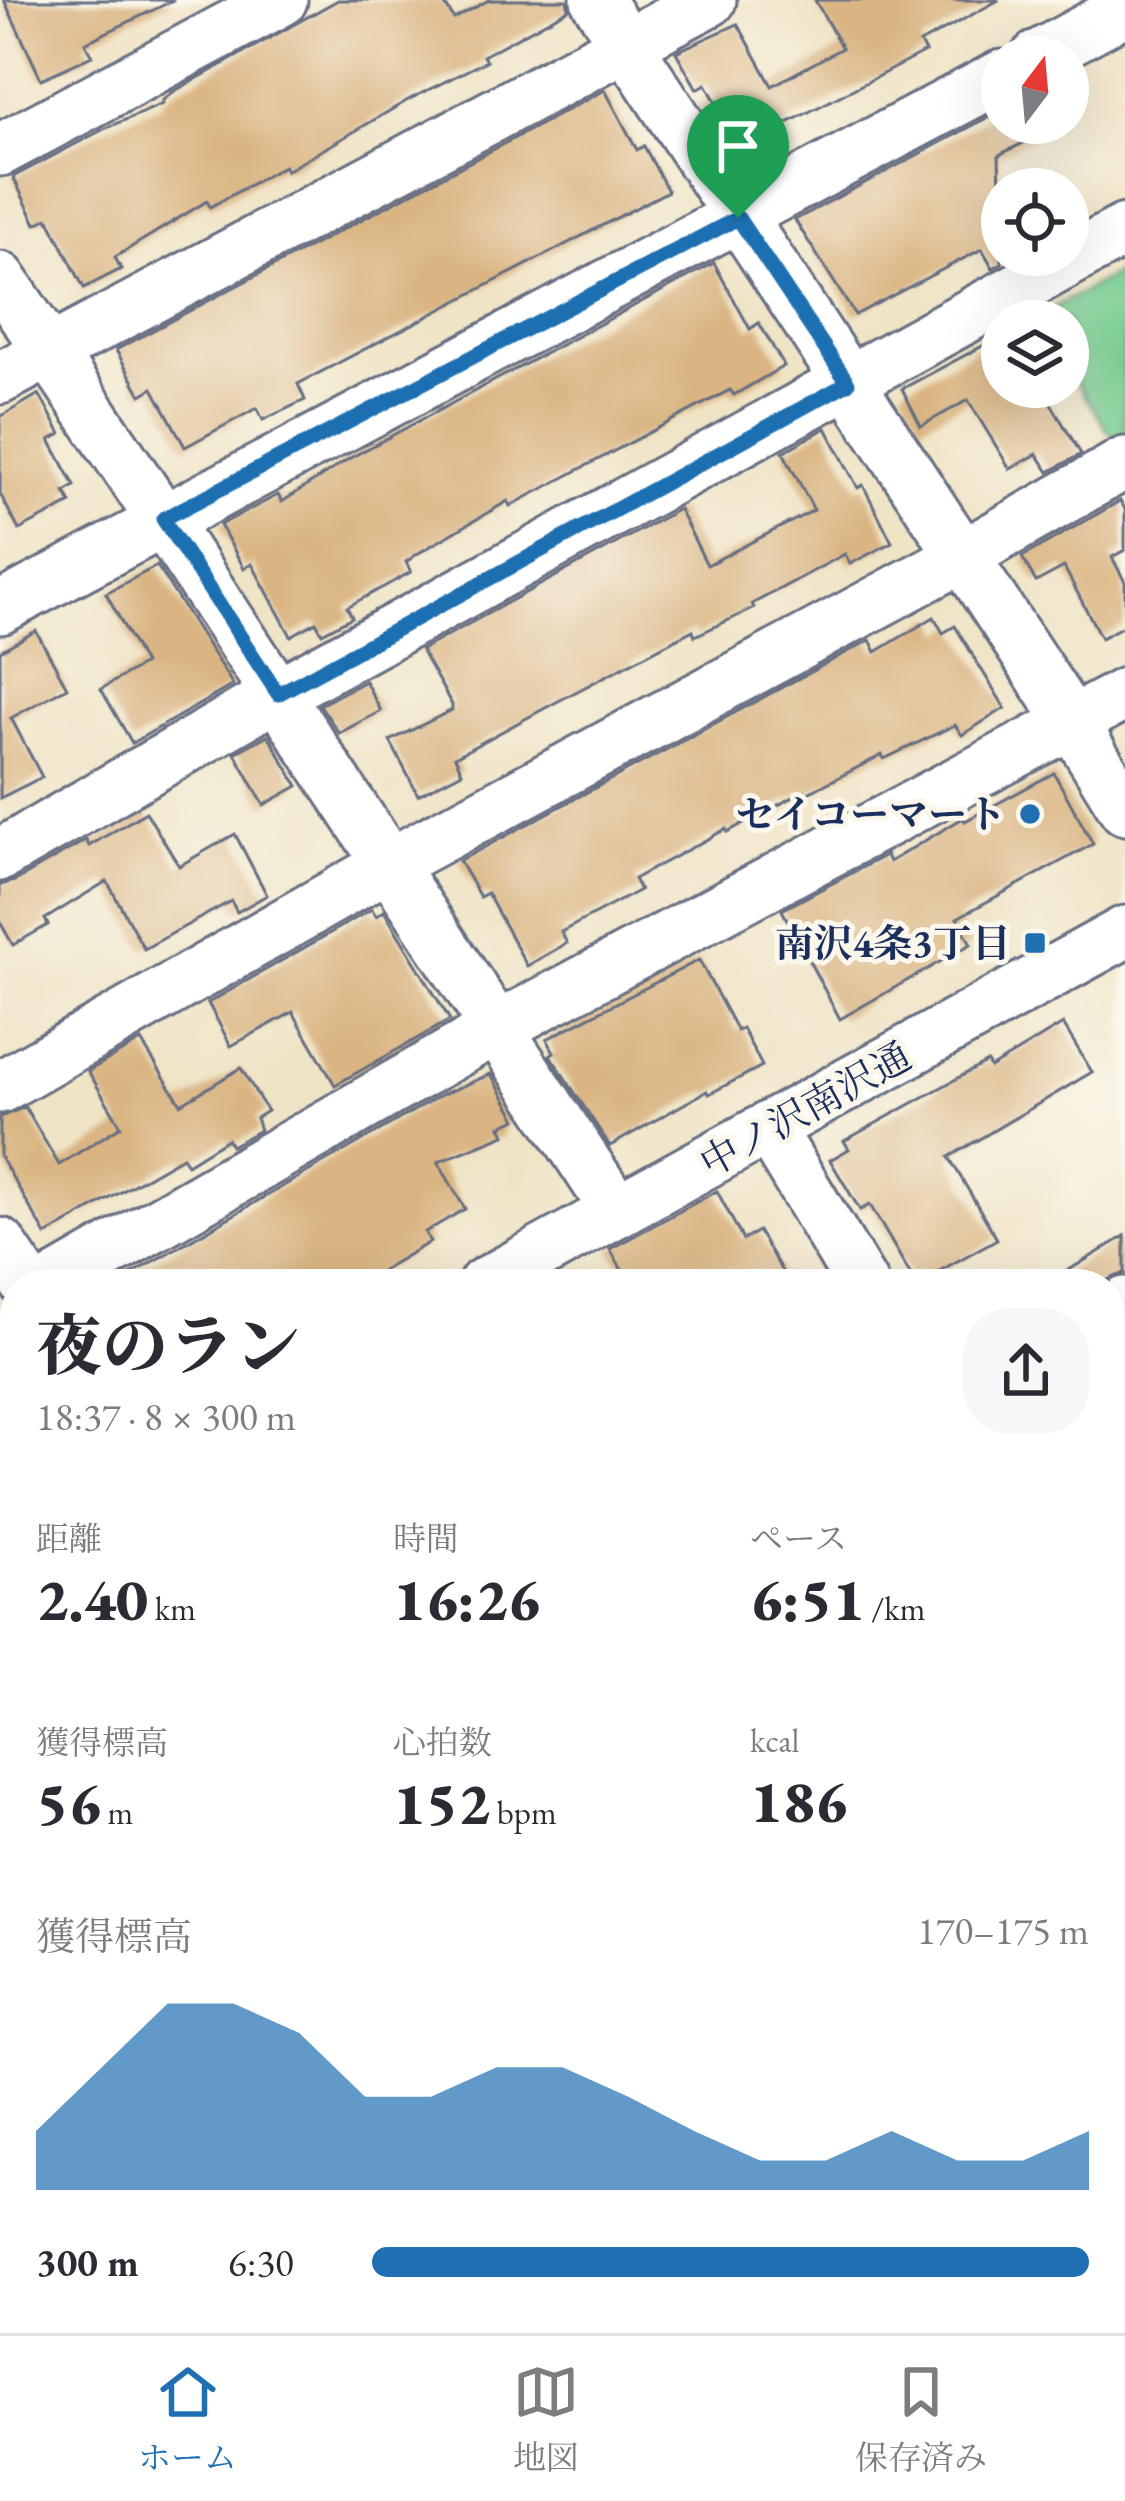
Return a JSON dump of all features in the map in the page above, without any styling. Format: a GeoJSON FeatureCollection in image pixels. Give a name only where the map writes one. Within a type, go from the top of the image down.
{"type":"FeatureCollection","features":[{"type":"Feature","properties":{"kind":"street"},"geometry":{"type":"LineString","coordinates":[[0,150],[281,0]]}},
{"type":"Feature","properties":{"kind":"street"},"geometry":{"type":"LineString","coordinates":[[597,0],[1125,808]]}},
{"type":"Feature","properties":{"kind":"street"},"geometry":{"type":"LineString","coordinates":[[0,378],[710,0]]}},
{"type":"Feature","properties":{"kind":"street"},"geometry":{"type":"LineString","coordinates":[[1076,36],[1125,10]]}},
{"type":"Feature","properties":{"kind":"street"},"geometry":{"type":"LineString","coordinates":[[0,608],[981,87]]}},
{"type":"Feature","properties":{"kind":"street"},"geometry":{"type":"LineString","coordinates":[[0,854],[278,694],[1125,230]]}},
{"type":"Feature","properties":{"kind":"street"},"geometry":{"type":"LineString","coordinates":[[0,278],[616,1211]]}},
{"type":"Feature","properties":{"kind":"street"},"geometry":{"type":"LineString","coordinates":[[0,1087],[390,863],[963,556],[1125,463]]}},
{"type":"Feature","properties":{"kind":"street"},"geometry":{"type":"LineString","coordinates":[[78,1269],[497,1028],[1125,694]]}},
{"type":"Feature","properties":{"kind":"street","name":"中ノ沢南沢通"},"geometry":{"type":"LineString","coordinates":[[560,1266],[616,1211],[1125,932]]}},
{"type":"Feature","properties":{"kind":"street"},"geometry":{"type":"LineString","coordinates":[[769,1129],[853,1269]]}},
{"type":"Feature","properties":{"kind":"street"},"geometry":{"type":"LineString","coordinates":[[0,1244],[17,1269]]}},
{"type":"Feature","properties":{"kind":"green space"},"geometry":{"type":"Polygon","coordinates":[[[1125,269],[1125,437],[1116,442],[1089,402],[1089,300],[1068,300],[1125,269]]]}},
{"type":"Feature","properties":{"kind":"building"},"geometry":{"type":"Polygon","coordinates":[[[4,0],[174,0],[85,43],[92,56],[41,79],[4,0]]]}},
{"type":"Feature","properties":{"kind":"building"},"geometry":{"type":"Polygon","coordinates":[[[338,0],[442,0],[454,19],[489,0],[567,0],[569,9],[483,56],[486,61],[286,171],[284,166],[210,207],[207,201],[115,257],[121,269],[84,288],[48,218],[36,224],[13,177],[163,104],[173,92],[338,0]]]}},
{"type":"Feature","properties":{"kind":"building"},"geometry":{"type":"Polygon","coordinates":[[[815,0],[999,0],[920,43],[925,52],[741,147],[706,84],[697,89],[676,52],[738,24],[772,86],[842,48],[815,0]]]}},
{"type":"Feature","properties":{"kind":"building"},"geometry":{"type":"Polygon","coordinates":[[[605,90],[637,150],[644,146],[668,191],[298,384],[305,400],[263,420],[257,408],[185,447],[153,388],[141,395],[116,350],[605,90]]]}},
{"type":"Feature","properties":{"kind":"building"},"geometry":{"type":"Polygon","coordinates":[[[981,121],[981,144],[1021,144],[999,155],[999,168],[981,168],[981,250],[855,315],[795,220],[981,121]]]}},
{"type":"Feature","properties":{"kind":"building"},"geometry":{"type":"Polygon","coordinates":[[[714,263],[750,329],[759,323],[784,366],[510,506],[508,501],[406,562],[411,572],[347,607],[352,617],[322,633],[316,622],[291,636],[252,564],[244,568],[220,525],[278,495],[282,502],[350,458],[714,263]]]}},
{"type":"Feature","properties":{"kind":"building"},"geometry":{"type":"Polygon","coordinates":[[[981,347],[981,408],[1054,408],[1081,454],[1049,472],[1037,454],[1010,469],[968,400],[921,426],[902,389],[981,347]]]}},
{"type":"Feature","properties":{"kind":"building"},"geometry":{"type":"Polygon","coordinates":[[[39,394],[61,434],[50,440],[75,486],[65,492],[71,503],[19,530],[0,494],[0,417],[39,394]]]}},
{"type":"Feature","properties":{"kind":"building"},"geometry":{"type":"Polygon","coordinates":[[[826,428],[892,542],[850,564],[845,554],[752,604],[754,608],[695,636],[693,630],[549,706],[455,757],[462,772],[418,795],[390,741],[452,710],[421,650],[679,509],[707,565],[814,510],[783,452],[826,428]]]}},
{"type":"Feature","properties":{"kind":"building"},"geometry":{"type":"Polygon","coordinates":[[[1120,501],[1125,509],[1125,550],[1112,557],[1125,582],[1125,625],[1101,638],[1064,567],[1036,582],[1022,557],[1120,501]]]}},
{"type":"Feature","properties":{"kind":"building"},"geometry":{"type":"Polygon","coordinates":[[[157,566],[233,685],[132,743],[101,689],[144,664],[106,593],[157,566]]]}},
{"type":"Feature","properties":{"kind":"building"},"geometry":{"type":"Polygon","coordinates":[[[934,617],[943,633],[955,626],[1005,708],[962,735],[955,725],[726,829],[634,879],[640,890],[561,932],[567,943],[527,966],[487,893],[480,897],[459,861],[870,640],[876,652],[934,617]]]}},
{"type":"Feature","properties":{"kind":"building"},"geometry":{"type":"Polygon","coordinates":[[[36,631],[67,687],[11,718],[42,777],[0,798],[0,651],[36,631]]]}},
{"type":"Feature","properties":{"kind":"building"},"geometry":{"type":"Polygon","coordinates":[[[365,681],[381,711],[339,733],[320,705],[365,681]]]}},
{"type":"Feature","properties":{"kind":"building"},"geometry":{"type":"Polygon","coordinates":[[[268,735],[298,786],[264,805],[235,753],[268,735]]]}},
{"type":"Feature","properties":{"kind":"building"},"geometry":{"type":"Polygon","coordinates":[[[1054,773],[1093,844],[957,918],[971,944],[840,1019],[782,910],[886,855],[889,862],[1054,773]]]}},
{"type":"Feature","properties":{"kind":"building"},"geometry":{"type":"Polygon","coordinates":[[[146,812],[179,866],[235,834],[267,895],[237,912],[231,901],[144,949],[107,881],[13,945],[0,922],[0,885],[86,840],[89,846],[146,812]]]}},
{"type":"Feature","properties":{"kind":"building"},"geometry":{"type":"Polygon","coordinates":[[[372,909],[376,916],[384,911],[450,1020],[335,1085],[293,1012],[231,1046],[208,1003],[372,909]]]}},
{"type":"Feature","properties":{"kind":"building"},"geometry":{"type":"Polygon","coordinates":[[[699,960],[737,1031],[742,1028],[762,1066],[610,1146],[550,1055],[554,1052],[547,1039],[699,960]]]}},
{"type":"Feature","properties":{"kind":"building"},"geometry":{"type":"Polygon","coordinates":[[[1063,1024],[1092,1072],[949,1157],[997,1239],[943,1269],[907,1269],[870,1205],[860,1210],[830,1160],[849,1149],[844,1141],[987,1062],[990,1068],[1063,1024]]]}},
{"type":"Feature","properties":{"kind":"building"},"geometry":{"type":"Polygon","coordinates":[[[141,1041],[181,1104],[241,1068],[267,1111],[256,1118],[260,1130],[231,1146],[227,1139],[187,1164],[182,1157],[46,1235],[0,1156],[0,1117],[25,1107],[59,1165],[121,1126],[88,1071],[141,1041]]]}},
{"type":"Feature","properties":{"kind":"building"},"geometry":{"type":"Polygon","coordinates":[[[491,1074],[517,1119],[501,1126],[505,1135],[438,1162],[465,1209],[425,1232],[430,1242],[384,1269],[140,1269],[441,1095],[491,1074]]]}},
{"type":"Feature","properties":{"kind":"building"},"geometry":{"type":"Polygon","coordinates":[[[717,1191],[743,1240],[758,1231],[781,1269],[621,1269],[610,1249],[717,1191]]]}},
{"type":"Feature","properties":{"kind":"building"},"geometry":{"type":"Polygon","coordinates":[[[1125,1236],[1125,1269],[1071,1269],[1125,1236]]]}},
{"type":"Feature","properties":{"kind":"place","name":"セイコーマート"},"geometry":{"type":"Point","coordinates":[1030,814]}},
{"type":"Feature","properties":{"kind":"place","name":"南沢4条3丁目"},"geometry":{"type":"Point","coordinates":[1035,943]}},
{"type":"Feature","properties":{"kind":"route"},"geometry":{"type":"LineString","coordinates":[[738,218],[848,383],[278,694],[163,519],[738,218]]}}]}
